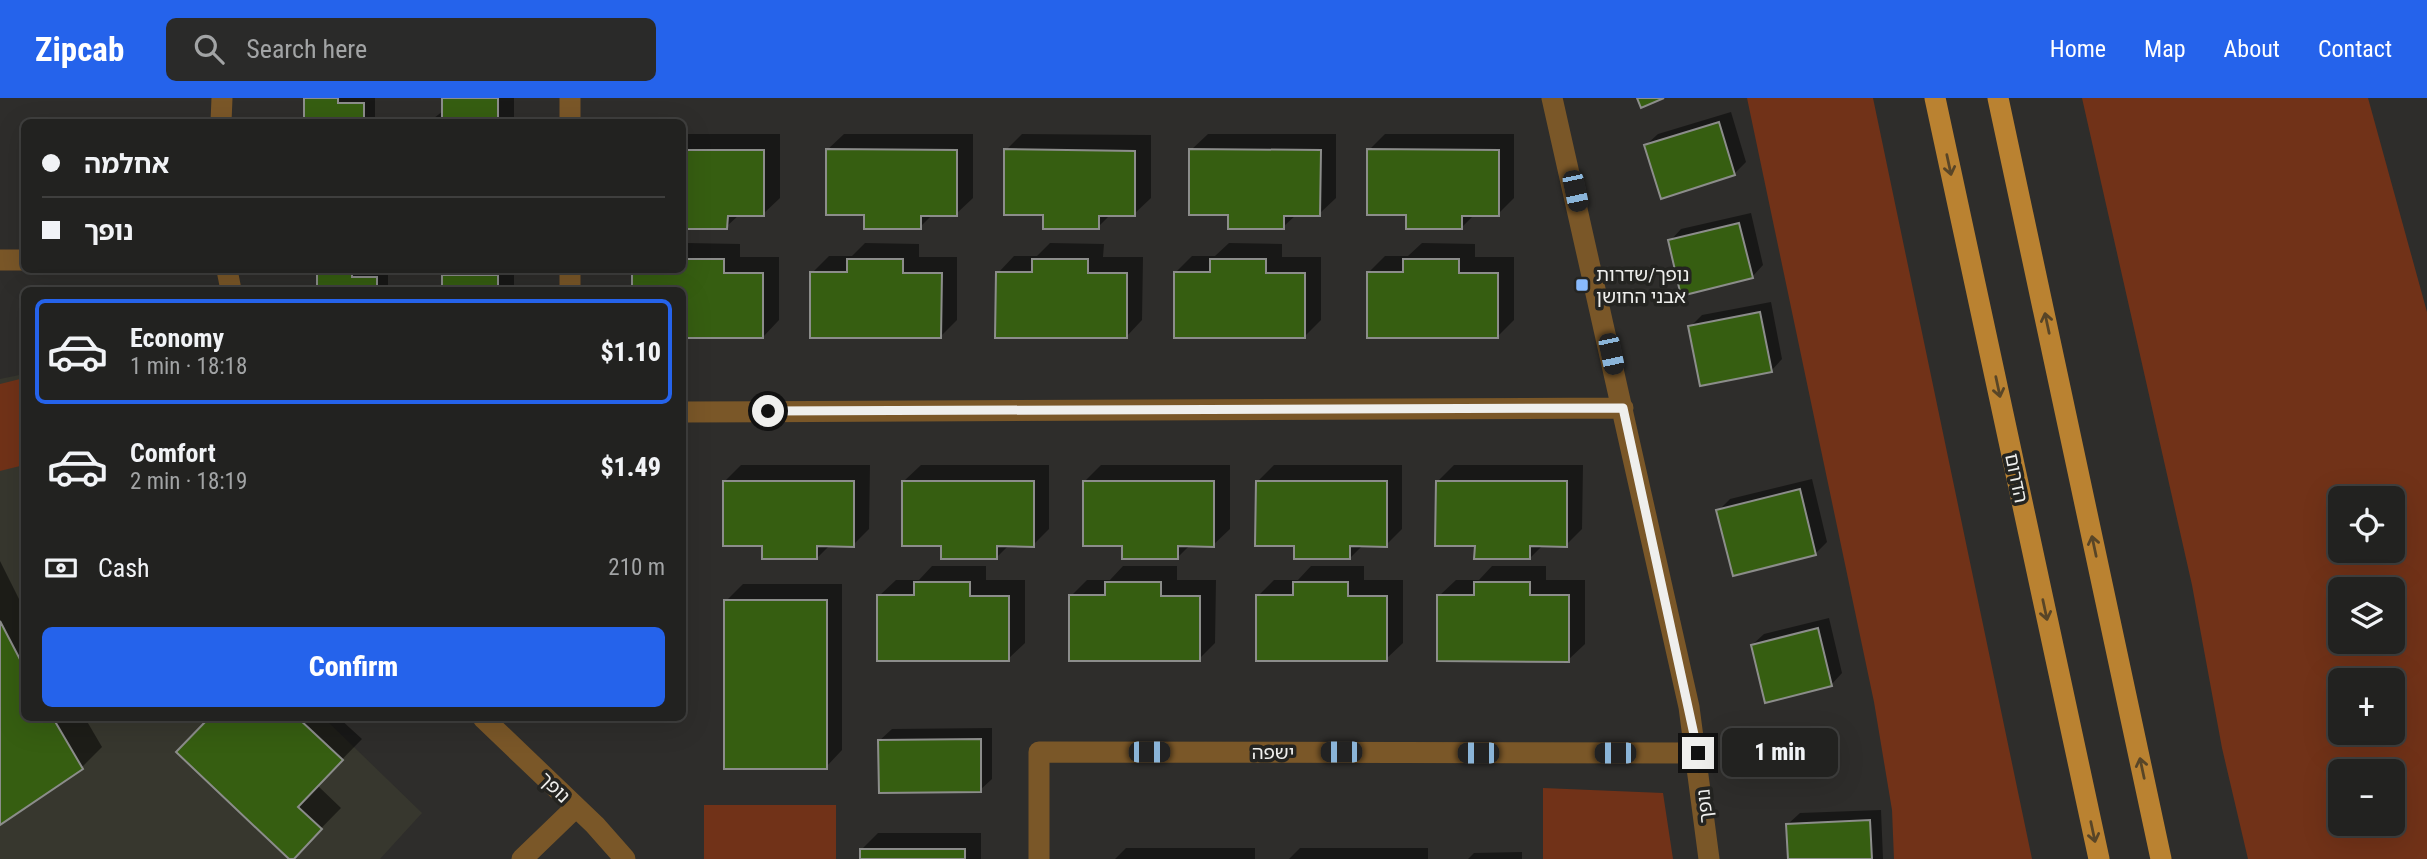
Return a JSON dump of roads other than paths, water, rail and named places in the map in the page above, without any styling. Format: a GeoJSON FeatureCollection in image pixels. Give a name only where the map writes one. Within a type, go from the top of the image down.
{"type":"FeatureCollection","features":[{"type":"Feature","properties":{"kind":"main road","name":"הדרום"},"geometry":{"type":"LineString","coordinates":[[1935,98],[2099,859]]}},
{"type":"Feature","properties":{"kind":"main road"},"geometry":{"type":"LineString","coordinates":[[1998,98],[2161,859]]}},
{"type":"Feature","properties":{"kind":"street"},"geometry":{"type":"LineString","coordinates":[[220,119],[222,98]]}},
{"type":"Feature","properties":{"kind":"street"},"geometry":{"type":"LineString","coordinates":[[570,98],[570,119]]}},
{"type":"Feature","properties":{"kind":"street","name":"נופך"},"geometry":{"type":"LineString","coordinates":[[1552,98],[1698,753],[1709,859]]}},
{"type":"Feature","properties":{"kind":"street"},"geometry":{"type":"LineString","coordinates":[[0,260],[21,260]]}},
{"type":"Feature","properties":{"kind":"street"},"geometry":{"type":"LineString","coordinates":[[686,412],[1623,408]]}},
{"type":"Feature","properties":{"kind":"street","name":"נופך"},"geometry":{"type":"LineString","coordinates":[[486,721],[576,807],[625,859]]}},
{"type":"Feature","properties":{"kind":"street","name":"ישפה"},"geometry":{"type":"LineString","coordinates":[[1038,859],[1038,752],[1698,753]]}},
{"type":"Feature","properties":{"kind":"street"},"geometry":{"type":"LineString","coordinates":[[522,859],[576,807]]}},
{"type":"Feature","properties":{"kind":"place","name":"נופך/שדרות אבני החושן"},"geometry":{"type":"Point","coordinates":[1582,285]}}]}
